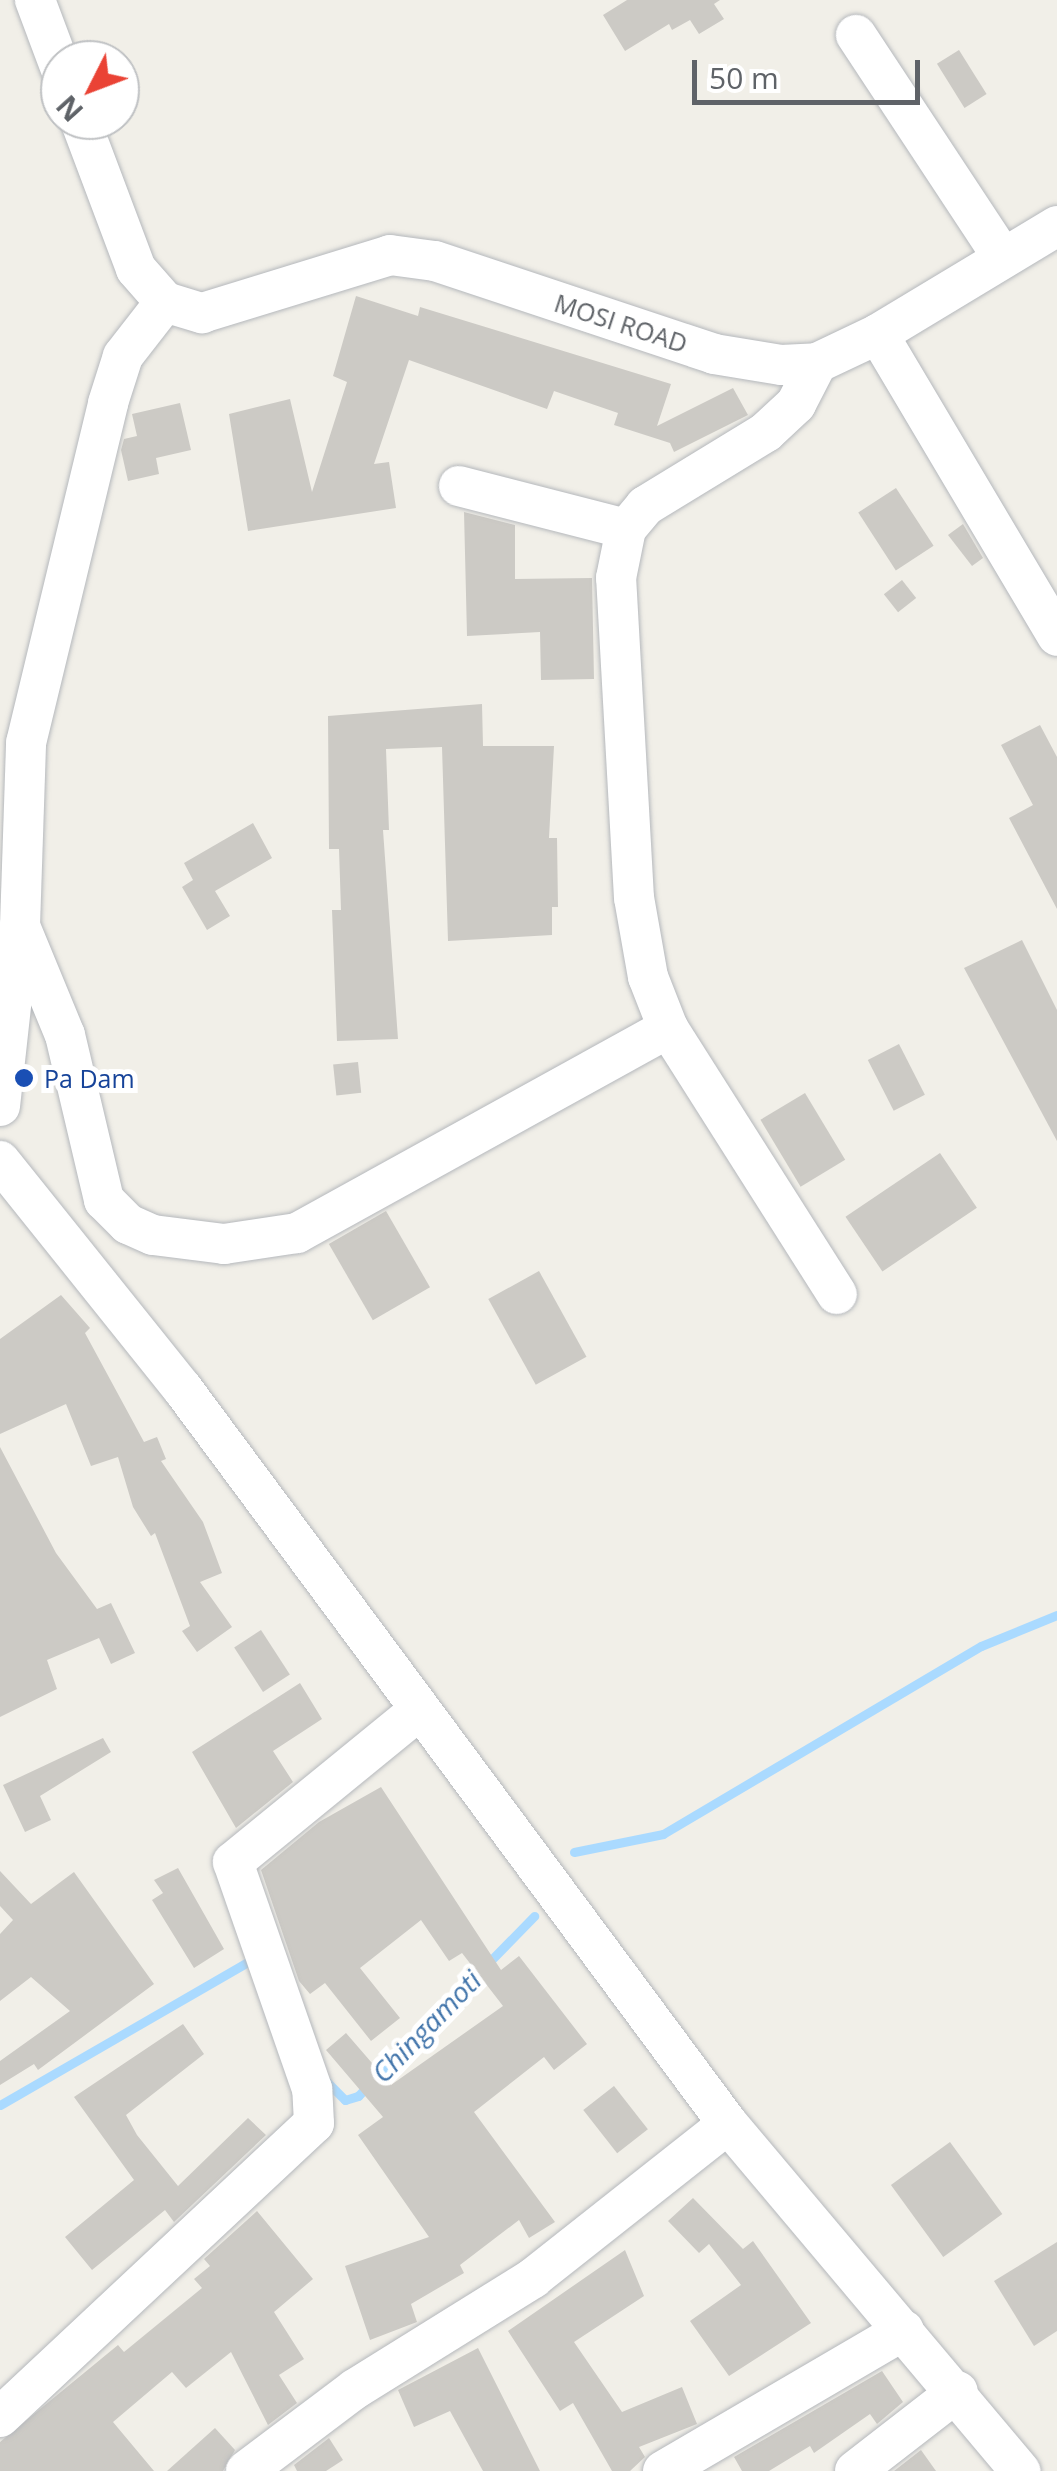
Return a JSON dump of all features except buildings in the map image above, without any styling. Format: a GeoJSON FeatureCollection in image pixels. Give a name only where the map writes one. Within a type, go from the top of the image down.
{"type":"FeatureCollection","features":[{"type":"Feature","properties":{"kind":"street"},"geometry":{"type":"LineString","coordinates":[[35,0],[50,40]]}},
{"type":"Feature","properties":{"kind":"street"},"geometry":{"type":"LineString","coordinates":[[856,35],[1003,258]]}},
{"type":"Feature","properties":{"kind":"street"},"geometry":{"type":"LineString","coordinates":[[1,1079],[26,743],[58,602],[123,356],[165,302],[136,268],[88,140]]}},
{"type":"Feature","properties":{"kind":"street","name":"MOSI ROAD"},"geometry":{"type":"LineString","coordinates":[[165,302],[202,314],[390,255],[435,262],[714,354],[782,365],[817,362],[878,334],[1057,226]]}},
{"type":"Feature","properties":{"kind":"street"},"geometry":{"type":"LineString","coordinates":[[878,334],[1057,636]]}},
{"type":"Feature","properties":{"kind":"street"},"geometry":{"type":"LineString","coordinates":[[817,362],[796,404],[766,432],[646,506],[626,529],[616,578],[634,898],[648,977],[668,1028],[836,1294]]}},
{"type":"Feature","properties":{"kind":"street"},"geometry":{"type":"LineString","coordinates":[[458,486],[626,529]]}},
{"type":"Feature","properties":{"kind":"street"},"geometry":{"type":"LineString","coordinates":[[13,902],[65,1035],[104,1200],[128,1224],[153,1235],[224,1244],[298,1233],[668,1028]]}},
{"type":"Feature","properties":{"kind":"street"},"geometry":{"type":"LineString","coordinates":[[0,1161],[182,1388],[418,1712],[728,2124],[958,2391],[1020,2471]]}},
{"type":"Feature","properties":{"kind":"street"},"geometry":{"type":"LineString","coordinates":[[0,2417],[314,2123],[312,2089],[233,1862],[418,1712]]}},
{"type":"Feature","properties":{"kind":"street"},"geometry":{"type":"LineString","coordinates":[[246,2471],[355,2389],[533,2278],[728,2124]]}},
{"type":"Feature","properties":{"kind":"street"},"geometry":{"type":"LineString","coordinates":[[663,2471],[904,2330]]}},
{"type":"Feature","properties":{"kind":"street"},"geometry":{"type":"LineString","coordinates":[[855,2471],[958,2391]]}},
{"type":"Feature","properties":{"kind":"waterway"},"geometry":{"type":"LineString","coordinates":[[574,1852],[663,1834],[981,1646],[1057,1615]]}},
{"type":"Feature","properties":{"kind":"waterway","name":"Chingamoti"},"geometry":{"type":"LineString","coordinates":[[326,2081],[345,2100],[358,2096],[534,1916]]}},
{"type":"Feature","properties":{"kind":"waterway","name":"Chingamoti"},"geometry":{"type":"LineString","coordinates":[[0,2105],[251,1960]]}},
{"type":"Feature","properties":{"kind":"place","name":"Pa Dam"},"geometry":{"type":"Point","coordinates":[24,1078]}}]}
